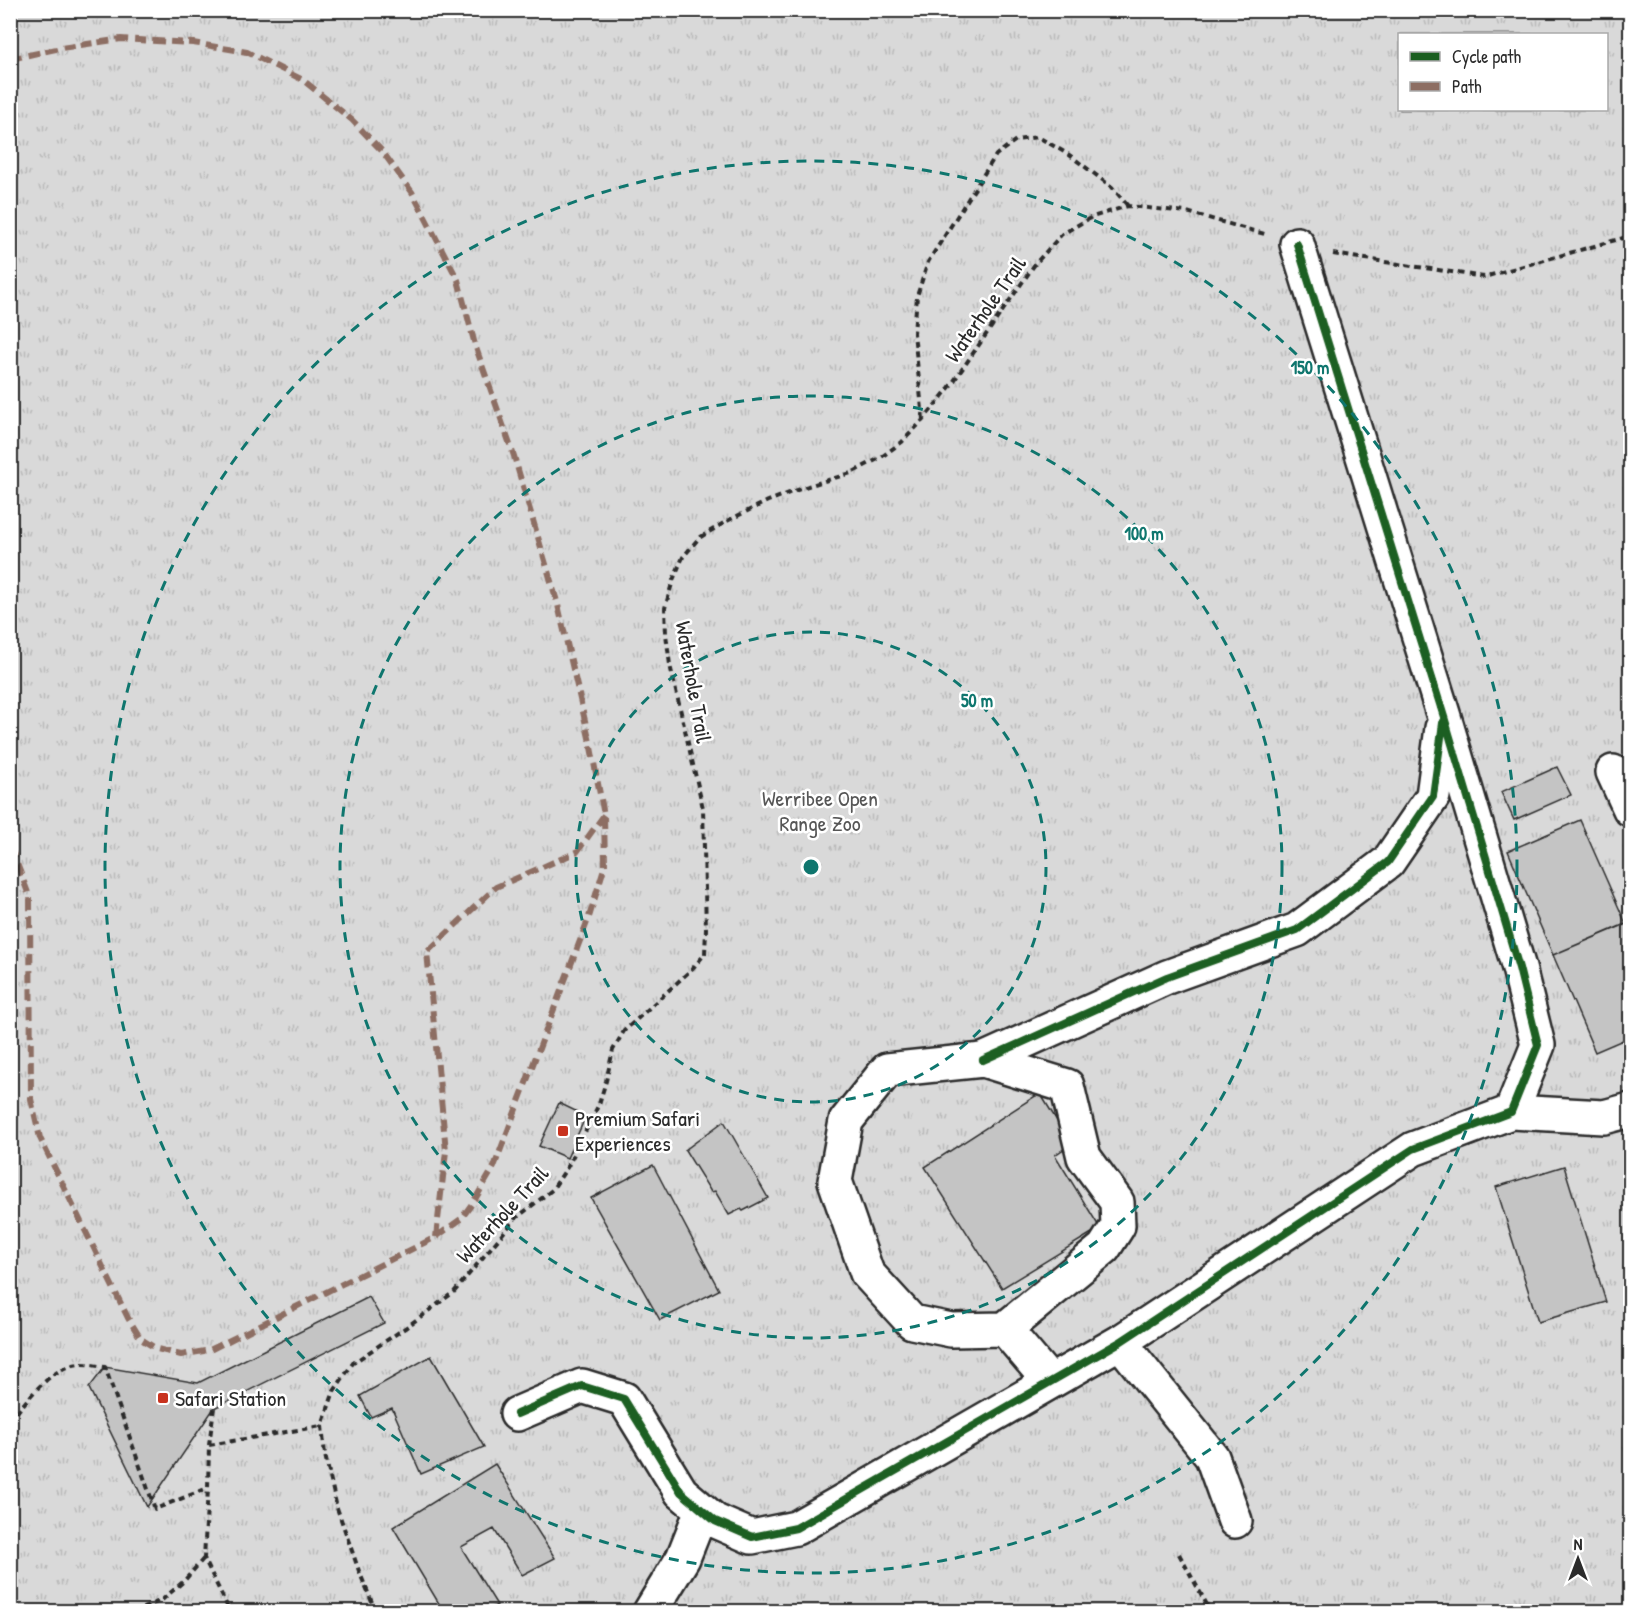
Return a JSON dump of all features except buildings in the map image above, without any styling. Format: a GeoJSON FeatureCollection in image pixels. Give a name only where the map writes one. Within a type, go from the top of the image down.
{"type":"FeatureCollection","features":[{"type":"Feature","properties":{"kind":"street"},"geometry":{"type":"LineString","coordinates":[[1297,244],[1444,717],[1519,968],[1538,1045],[1511,1112]]}},
{"type":"Feature","properties":{"kind":"street"},"geometry":{"type":"LineString","coordinates":[[983,1060],[1067,1086],[1084,1157],[1117,1202],[1118,1226],[1104,1248],[1005,1329],[951,1330],[912,1322],[867,1273],[835,1181],[846,1121],[887,1070],[983,1060],[1167,978],[1297,930],[1388,862],[1433,796],[1444,717]]}},
{"type":"Feature","properties":{"kind":"street"},"geometry":{"type":"LineString","coordinates":[[1613,772],[1630,809]]}},
{"type":"Feature","properties":{"kind":"street"},"geometry":{"type":"LineString","coordinates":[[517,1414],[582,1386],[624,1399],[681,1492],[715,1521],[753,1537],[796,1528],[1120,1342],[1413,1149],[1511,1112],[1604,1117],[1630,1110]]}},
{"type":"Feature","properties":{"kind":"street"},"geometry":{"type":"LineString","coordinates":[[1005,1329],[1050,1382]]}},
{"type":"Feature","properties":{"kind":"street"},"geometry":{"type":"LineString","coordinates":[[1120,1342],[1212,1457],[1235,1521]]}},
{"type":"Feature","properties":{"kind":"street"},"geometry":{"type":"LineString","coordinates":[[650,1611],[682,1558],[702,1510]]}},
{"type":"Feature","properties":{"kind":"path"},"geometry":{"type":"LineString","coordinates":[[923,420],[914,333],[917,296],[928,262],[996,155],[1016,140],[1038,137],[1068,154],[1112,187],[1128,206]]}},
{"type":"Feature","properties":{"kind":"path"},"geometry":{"type":"LineString","coordinates":[[10,1421],[27,1400],[63,1368],[81,1364],[105,1367],[155,1509],[208,1488]]}},
{"type":"Feature","properties":{"kind":"path"},"geometry":{"type":"LineString","coordinates":[[214,1408],[209,1445],[204,1558],[230,1611]]}},
{"type":"Feature","properties":{"kind":"path"},"geometry":{"type":"LineString","coordinates":[[209,1445],[322,1426]]}},
{"type":"Feature","properties":{"kind":"path"},"geometry":{"type":"LineString","coordinates":[[1179,1554],[1211,1611]]}},
{"type":"Feature","properties":{"kind":"path"},"geometry":{"type":"LineString","coordinates":[[133,1611],[162,1600],[184,1581],[204,1558]]}},
{"type":"Feature","properties":{"kind":"green space","name":"Werribee Open Range Zoo"},"geometry":{"type":"Polygon","coordinates":[[[11,11],[1630,11],[1630,1611],[11,1611],[11,11]]]}},
{"type":"Feature","properties":{"kind":"marked path"},"geometry":{"type":"LineString","coordinates":[[10,59],[121,39],[193,43],[247,52],[303,80],[352,120],[382,151],[412,192],[458,280],[475,345],[514,456],[558,605],[590,742],[604,815],[605,865],[589,917],[494,1167],[461,1219],[436,1237],[210,1350],[181,1355],[157,1349],[141,1339],[128,1318],[40,1138],[31,1099],[30,898],[10,849]]}},
{"type":"Feature","properties":{"kind":"marked path"},"geometry":{"type":"LineString","coordinates":[[436,1237],[446,1151],[427,952],[496,887],[577,852],[604,815]]}},
{"type":"Feature","properties":{"kind":"cycle path"},"geometry":{"type":"LineString","coordinates":[[517,1414],[582,1386],[624,1399],[681,1492],[715,1521],[752,1537],[796,1528],[1120,1342],[1413,1149],[1511,1112],[1538,1045],[1519,968],[1444,717],[1297,244]]}},
{"type":"Feature","properties":{"kind":"cycle path"},"geometry":{"type":"LineString","coordinates":[[983,1060],[1167,977],[1297,930],[1388,862],[1433,796],[1443,723]]}},
{"type":"Feature","properties":{"kind":"place","name":"Premium Safari Experiences"},"geometry":{"type":"Point","coordinates":[563,1131]}},
{"type":"Feature","properties":{"kind":"place","name":"Safari Station"},"geometry":{"type":"Point","coordinates":[163,1398]}}]}
